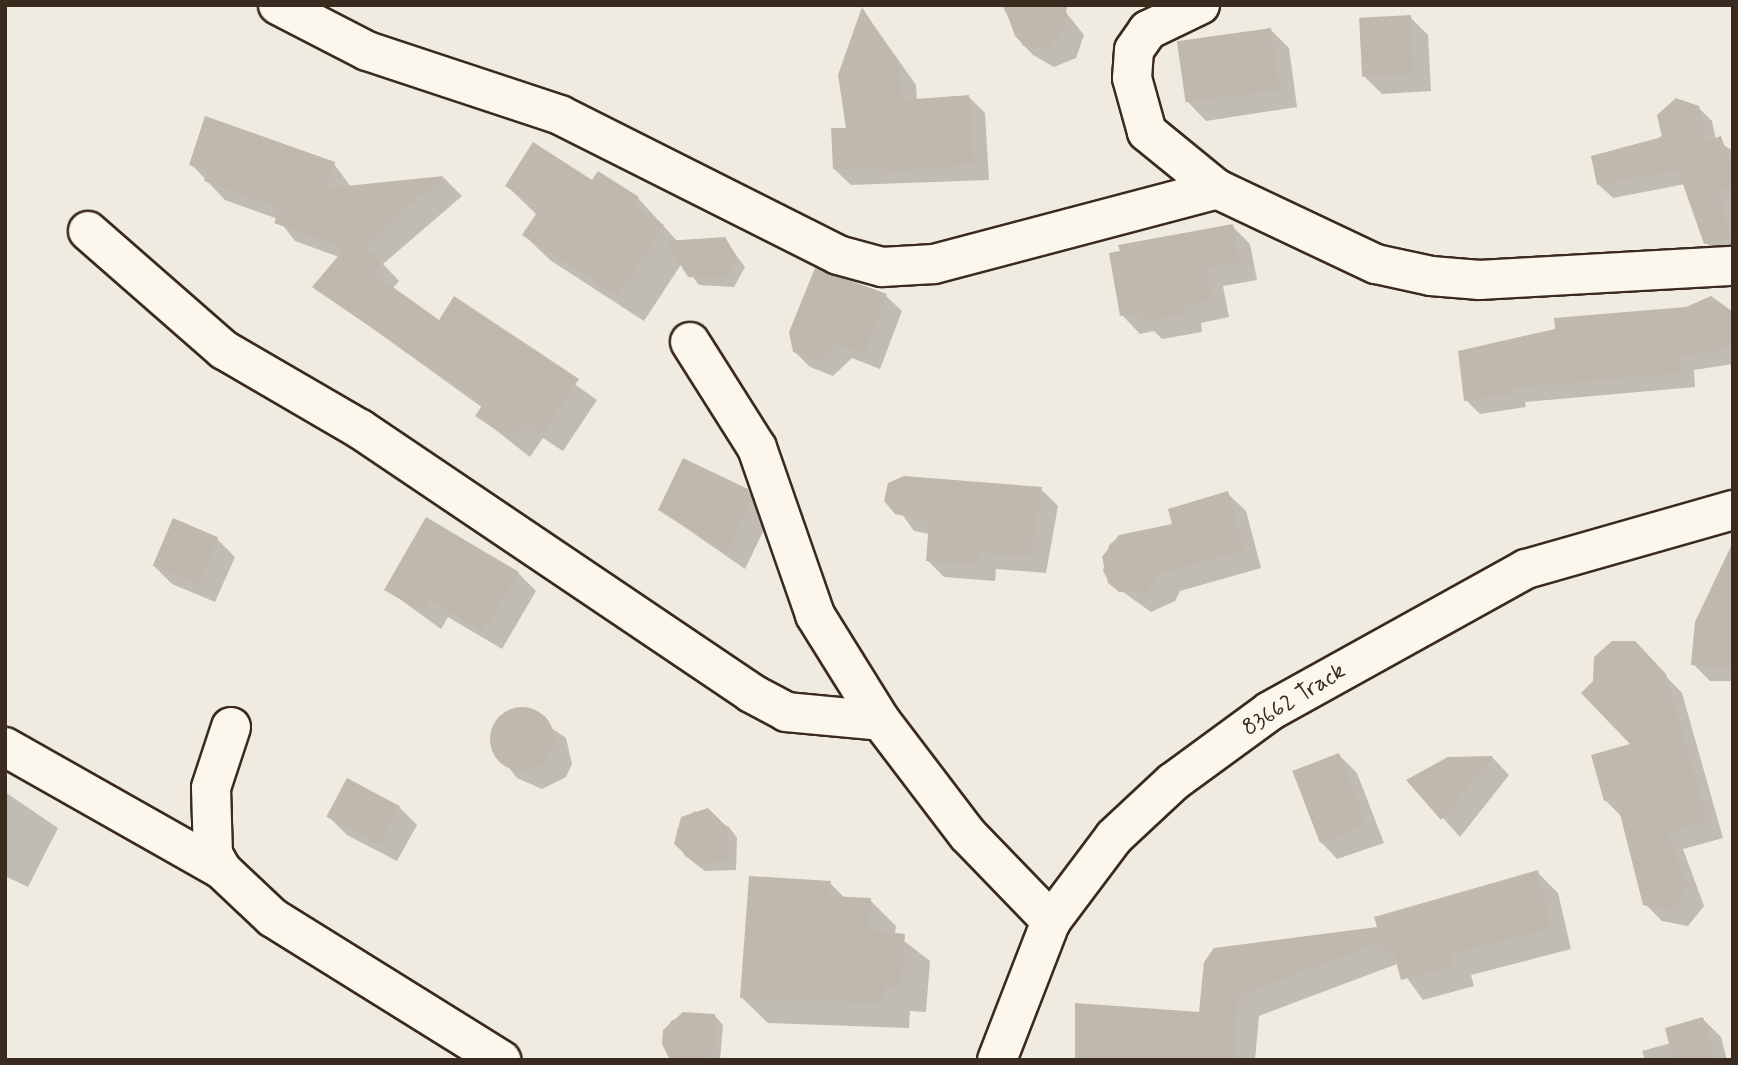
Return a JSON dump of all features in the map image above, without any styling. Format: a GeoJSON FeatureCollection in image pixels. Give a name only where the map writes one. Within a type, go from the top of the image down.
{"type":"FeatureCollection","features":[{"type":"Feature","properties":{"kind":"street"},"geometry":{"type":"LineString","coordinates":[[278,5],[367,51],[560,115],[838,255],[882,267],[934,264],[1217,189]]}},
{"type":"Feature","properties":{"kind":"street"},"geometry":{"type":"LineString","coordinates":[[1200,5],[1148,30],[1135,50],[1132,78],[1147,132],[1217,189],[1376,264],[1431,276],[1480,280],[1733,266]]}},
{"type":"Feature","properties":{"kind":"street"},"geometry":{"type":"LineString","coordinates":[[88,231],[224,350],[360,429],[751,693],[786,712],[881,721]]}},
{"type":"Feature","properties":{"kind":"street"},"geometry":{"type":"LineString","coordinates":[[690,342],[757,448],[803,590],[881,721],[968,835],[1051,921]]}},
{"type":"Feature","properties":{"kind":"street","name":"83662 Track"},"geometry":{"type":"LineString","coordinates":[[997,1060],[1051,921],[1114,836],[1173,782],[1270,711],[1526,569],[1733,510]]}},
{"type":"Feature","properties":{"kind":"street"},"geometry":{"type":"LineString","coordinates":[[222,870],[213,854],[211,788],[231,727]]}},
{"type":"Feature","properties":{"kind":"street"},"geometry":{"type":"LineString","coordinates":[[5,747],[222,870],[273,918],[501,1060]]}},
{"type":"Feature","properties":{"kind":"building"},"geometry":{"type":"Polygon","coordinates":[[[1002,5],[1067,5],[1065,29],[1048,48],[1023,46],[1002,5]]]}},
{"type":"Feature","properties":{"kind":"building"},"geometry":{"type":"Polygon","coordinates":[[[862,7],[900,67],[903,100],[969,95],[974,164],[884,173],[884,168],[833,169],[831,128],[846,128],[838,75],[862,7]]]}},
{"type":"Feature","properties":{"kind":"building"},"geometry":{"type":"Polygon","coordinates":[[[1411,15],[1414,74],[1362,77],[1359,18],[1411,15]]]}},
{"type":"Feature","properties":{"kind":"building"},"geometry":{"type":"Polygon","coordinates":[[[1271,28],[1280,89],[1186,103],[1177,41],[1271,28]]]}},
{"type":"Feature","properties":{"kind":"building"},"geometry":{"type":"Polygon","coordinates":[[[1676,98],[1699,106],[1707,141],[1721,136],[1733,171],[1733,186],[1719,191],[1729,237],[1704,244],[1678,170],[1597,185],[1591,156],[1662,137],[1657,115],[1676,98]]]}},
{"type":"Feature","properties":{"kind":"building"},"geometry":{"type":"Polygon","coordinates":[[[205,116],[335,162],[326,188],[444,176],[363,246],[382,261],[372,272],[439,320],[454,296],[579,379],[543,433],[524,420],[510,439],[475,416],[483,404],[312,287],[345,248],[274,223],[280,208],[204,181],[207,171],[189,165],[205,116]]]}},
{"type":"Feature","properties":{"kind":"building"},"geometry":{"type":"Polygon","coordinates":[[[533,142],[592,180],[598,171],[639,197],[633,206],[664,225],[618,296],[522,235],[540,208],[505,186],[533,142]]]}},
{"type":"Feature","properties":{"kind":"building"},"geometry":{"type":"Polygon","coordinates":[[[1233,224],[1240,262],[1206,268],[1212,300],[1184,305],[1185,314],[1143,322],[1141,313],[1120,316],[1109,253],[1120,251],[1118,245],[1233,224]]]}},
{"type":"Feature","properties":{"kind":"building"},"geometry":{"type":"Polygon","coordinates":[[[725,237],[737,257],[725,278],[688,277],[666,241],[725,237]]]}},
{"type":"Feature","properties":{"kind":"building"},"geometry":{"type":"Polygon","coordinates":[[[815,268],[887,294],[864,354],[836,344],[816,361],[793,352],[789,332],[815,268]]]}},
{"type":"Feature","properties":{"kind":"building"},"geometry":{"type":"Polygon","coordinates":[[[1711,296],[1733,312],[1733,340],[1719,350],[1681,356],[1682,373],[1512,388],[1513,394],[1464,401],[1458,351],[1555,329],[1554,318],[1686,307],[1711,296]]]}},
{"type":"Feature","properties":{"kind":"building"},"geometry":{"type":"Polygon","coordinates":[[[683,458],[748,489],[752,500],[727,553],[658,510],[683,458]]]}},
{"type":"Feature","properties":{"kind":"building"},"geometry":{"type":"Polygon","coordinates":[[[904,476],[1042,487],[1030,557],[979,553],[978,565],[926,561],[929,521],[895,514],[884,501],[888,483],[904,476]]]}},
{"type":"Feature","properties":{"kind":"building"},"geometry":{"type":"Polygon","coordinates":[[[1228,491],[1244,550],[1162,573],[1146,592],[1119,592],[1108,583],[1102,557],[1119,535],[1172,524],[1168,509],[1228,491]]]}},
{"type":"Feature","properties":{"kind":"building"},"geometry":{"type":"Polygon","coordinates":[[[426,517],[519,572],[483,632],[430,600],[423,612],[384,590],[426,517]]]}},
{"type":"Feature","properties":{"kind":"building"},"geometry":{"type":"Polygon","coordinates":[[[173,518],[218,537],[198,585],[153,566],[173,518]]]}},
{"type":"Feature","properties":{"kind":"building"},"geometry":{"type":"Polygon","coordinates":[[[1733,542],[1733,668],[1691,665],[1695,622],[1733,542]]]}},
{"type":"Feature","properties":{"kind":"building"},"geometry":{"type":"Polygon","coordinates":[[[1612,641],[1635,641],[1666,674],[1707,821],[1668,833],[1688,888],[1671,910],[1643,905],[1616,798],[1604,801],[1591,755],[1630,744],[1581,693],[1593,681],[1594,657],[1612,641]]]}},
{"type":"Feature","properties":{"kind":"building"},"geometry":{"type":"Polygon","coordinates":[[[516,707],[528,707],[545,716],[552,727],[552,751],[545,762],[528,771],[516,771],[504,766],[495,757],[490,745],[490,733],[495,721],[504,712],[516,707]]]}},
{"type":"Feature","properties":{"kind":"building"},"geometry":{"type":"Polygon","coordinates":[[[1339,753],[1367,825],[1320,843],[1292,771],[1339,753]]]}},
{"type":"Feature","properties":{"kind":"building"},"geometry":{"type":"Polygon","coordinates":[[[1493,756],[1441,820],[1406,780],[1448,757],[1493,756]]]}},
{"type":"Feature","properties":{"kind":"building"},"geometry":{"type":"Polygon","coordinates":[[[347,778],[400,806],[379,845],[326,817],[347,778]]]}},
{"type":"Feature","properties":{"kind":"building"},"geometry":{"type":"Polygon","coordinates":[[[708,808],[728,828],[728,861],[695,863],[674,844],[681,817],[708,808]]]}},
{"type":"Feature","properties":{"kind":"building"},"geometry":{"type":"Polygon","coordinates":[[[1538,870],[1551,929],[1451,954],[1454,965],[1401,980],[1393,951],[1384,954],[1381,942],[1239,995],[1233,1060],[1075,1060],[1075,1003],[1199,1012],[1204,962],[1214,948],[1377,927],[1374,917],[1538,870]]]}},
{"type":"Feature","properties":{"kind":"building"},"geometry":{"type":"Polygon","coordinates":[[[749,876],[831,881],[830,896],[871,898],[869,930],[905,934],[901,987],[885,986],[884,1003],[740,998],[749,876]]]}},
{"type":"Feature","properties":{"kind":"building"},"geometry":{"type":"Polygon","coordinates":[[[683,1012],[715,1014],[714,1047],[705,1060],[670,1060],[662,1044],[663,1030],[683,1012]]]}},
{"type":"Feature","properties":{"kind":"building"},"geometry":{"type":"Polygon","coordinates":[[[1703,1017],[1715,1060],[1673,1060],[1665,1028],[1703,1017]]]}}]}
